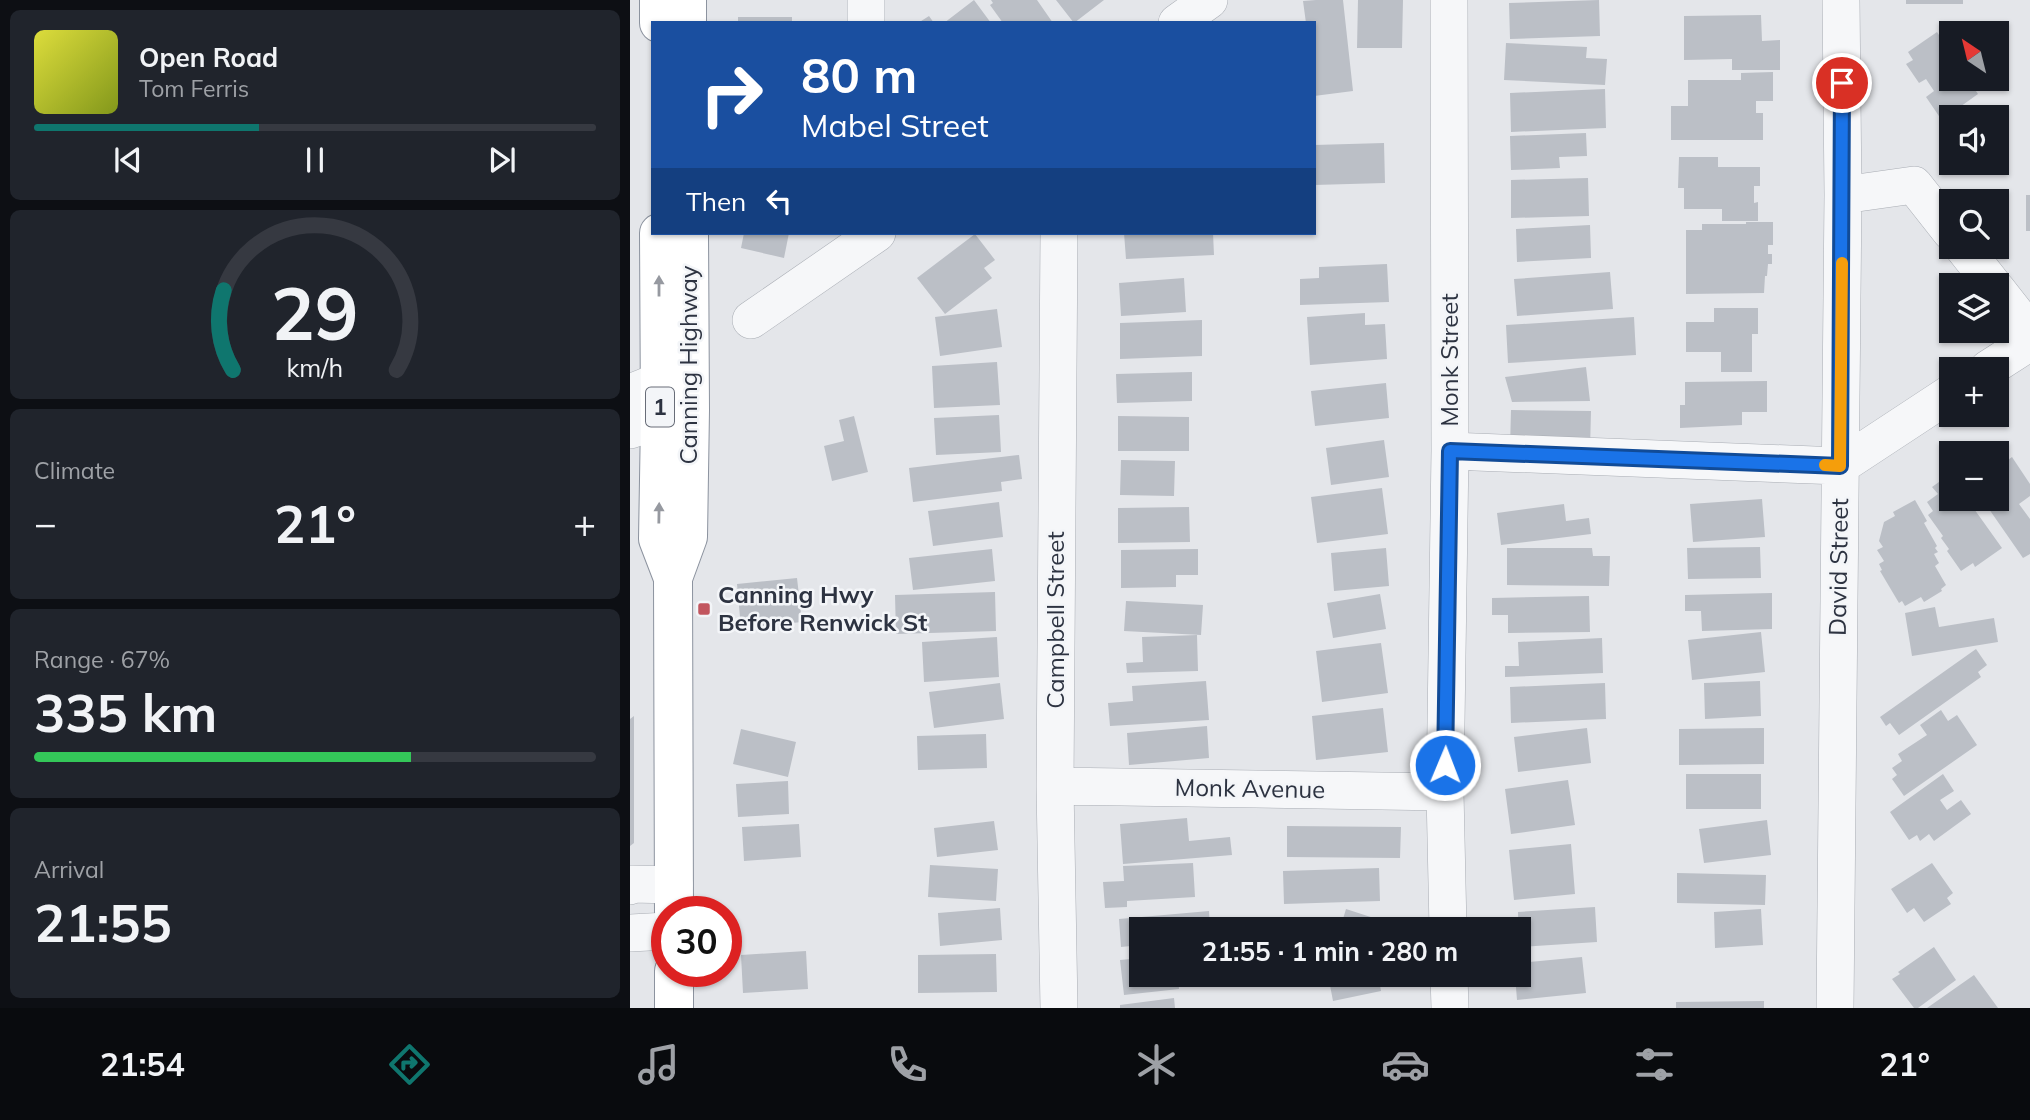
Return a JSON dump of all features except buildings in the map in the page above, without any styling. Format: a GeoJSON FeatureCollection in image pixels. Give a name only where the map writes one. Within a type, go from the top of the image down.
{"type":"FeatureCollection","features":[{"type":"Feature","properties":{"kind":"highway"},"geometry":{"type":"LineString","coordinates":[[659,0],[659,21]]}},
{"type":"Feature","properties":{"kind":"highway"},"geometry":{"type":"LineString","coordinates":[[687,0],[687,21]]}},
{"type":"Feature","properties":{"kind":"highway","name":"Canning Highway"},"geometry":{"type":"LineString","coordinates":[[659,235],[660,401],[688,537],[673,579],[674,896]]}},
{"type":"Feature","properties":{"kind":"highway","name":"Canning Highway"},"geometry":{"type":"LineString","coordinates":[[660,401],[688,235]]}},
{"type":"Feature","properties":{"kind":"highway"},"geometry":{"type":"LineString","coordinates":[[674,987],[674,1008]]}},
{"type":"Feature","properties":{"kind":"street"},"geometry":{"type":"LineString","coordinates":[[866,0],[866,21]]}},
{"type":"Feature","properties":{"kind":"street"},"geometry":{"type":"LineString","coordinates":[[1180,21],[1209,0]]}},
{"type":"Feature","properties":{"kind":"street","name":"Monk Street"},"geometry":{"type":"LineString","coordinates":[[1448,917],[1445,792],[1450,451],[1449,0]]}},
{"type":"Feature","properties":{"kind":"street","name":"David Street"},"geometry":{"type":"LineString","coordinates":[[1835,1008],[1843,195],[1841,0]]}},
{"type":"Feature","properties":{"kind":"street"},"geometry":{"type":"LineString","coordinates":[[1843,195],[1914,185],[1939,217]]}},
{"type":"Feature","properties":{"kind":"street"},"geometry":{"type":"LineString","coordinates":[[751,320],[874,235]]}},
{"type":"Feature","properties":{"kind":"street","name":"Campbell Street"},"geometry":{"type":"LineString","coordinates":[[1059,235],[1055,786],[1059,1008]]}},
{"type":"Feature","properties":{"kind":"street"},"geometry":{"type":"LineString","coordinates":[[1972,259],[1984,273]]}},
{"type":"Feature","properties":{"kind":"street"},"geometry":{"type":"LineString","coordinates":[[2009,305],[2030,332]]}},
{"type":"Feature","properties":{"kind":"street"},"geometry":{"type":"LineString","coordinates":[[2007,357],[2030,342]]}},
{"type":"Feature","properties":{"kind":"street"},"geometry":{"type":"LineString","coordinates":[[1450,451],[1840,466],[1939,401]]}},
{"type":"Feature","properties":{"kind":"street","name":"Monk Avenue"},"geometry":{"type":"LineString","coordinates":[[1055,786],[1445,792]]}},
{"type":"Feature","properties":{"kind":"street"},"geometry":{"type":"LineString","coordinates":[[630,886],[667,896]]}},
{"type":"Feature","properties":{"kind":"street"},"geometry":{"type":"LineString","coordinates":[[630,933],[651,932]]}},
{"type":"Feature","properties":{"kind":"street"},"geometry":{"type":"LineString","coordinates":[[1449,987],[1450,1008]]}},
{"type":"Feature","properties":{"kind":"slow traffic"},"geometry":{"type":"LineString","coordinates":[[1825,465],[1840,466],[1842,263]]}},
{"type":"Feature","properties":{"kind":"place","name":"Canning Hwy Before Renwick St"},"geometry":{"type":"Point","coordinates":[704,609]}},
{"type":"Feature","properties":{"kind":"route"},"geometry":{"type":"LineString","coordinates":[[1445,765],[1450,451],[1840,466],[1842,83]]}}]}
